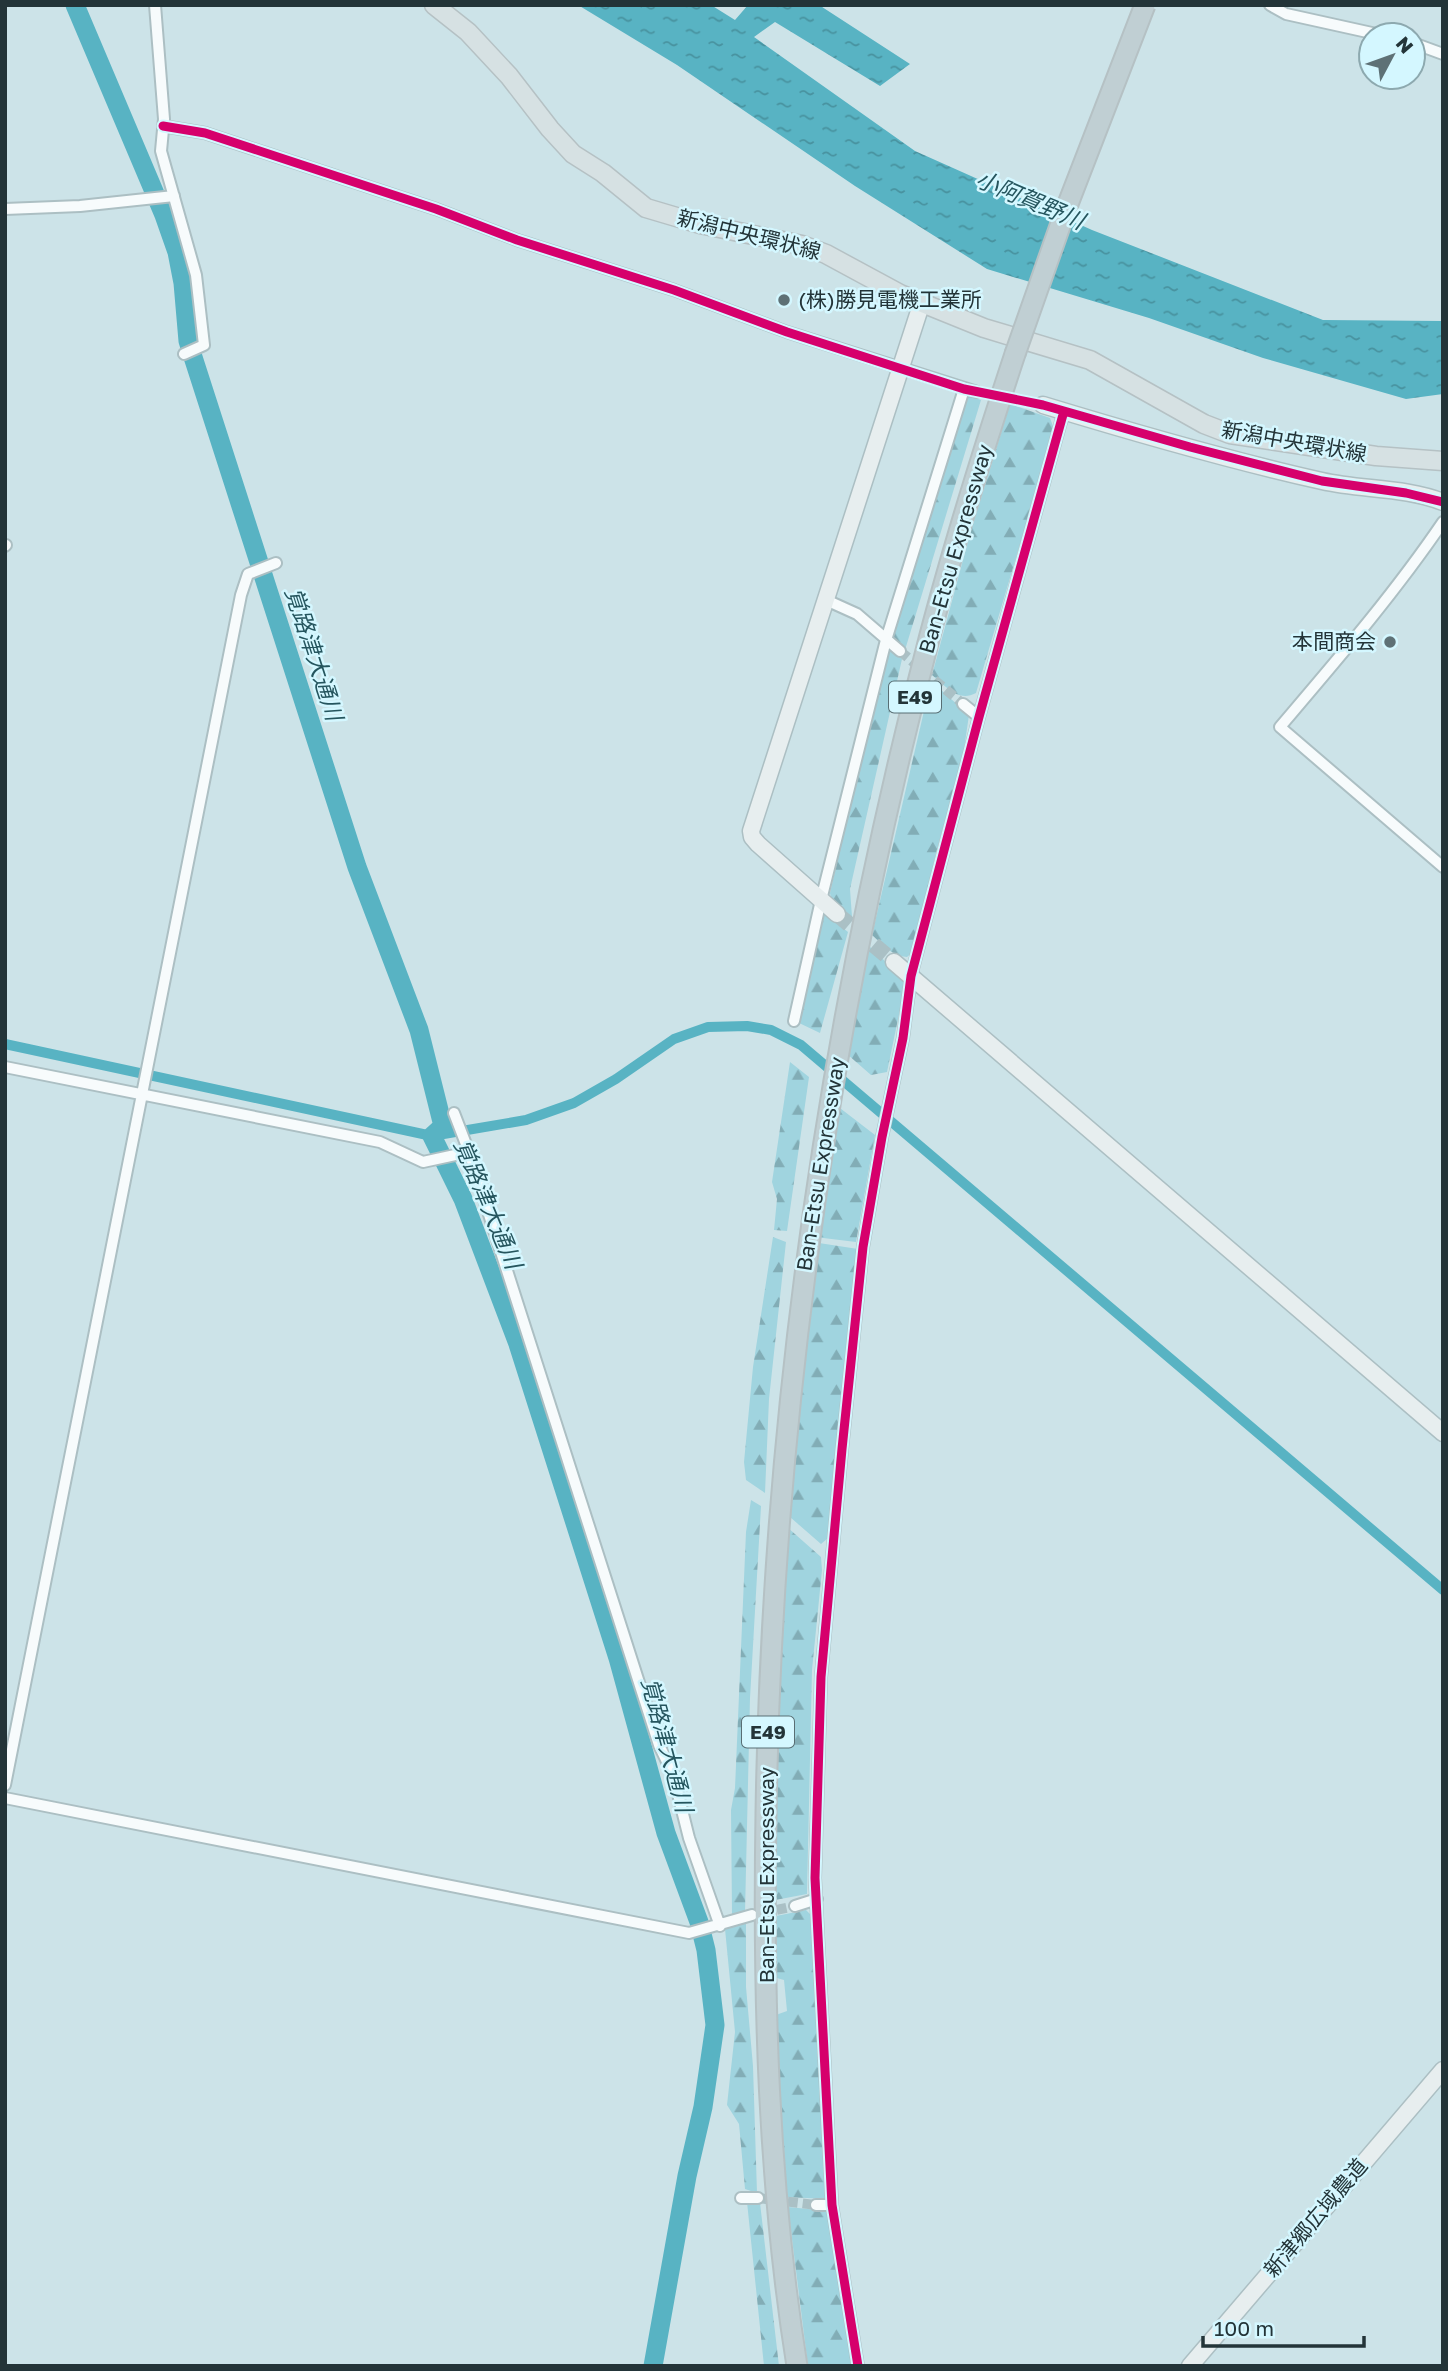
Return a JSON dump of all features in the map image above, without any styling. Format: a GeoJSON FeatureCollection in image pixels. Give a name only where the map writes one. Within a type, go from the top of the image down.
{"type":"FeatureCollection","features":[{"type":"Feature","properties":{"kind":"highway","name":"Ban-Etsu Expressway"},"geometry":{"type":"LineString","coordinates":[[797,2366],[782,2249],[771,2112],[765,1922],[766,1782],[778,1521],[788,1407],[814,1200],[839,1046],[885,819],[929,639],[978,469],[1015,354],[1071,196],[1144,5]]}},
{"type":"Feature","properties":{"kind":"main road","name":"新潟中央環状線"},"geometry":{"type":"LineString","coordinates":[[434,5],[468,32],[509,76],[573,154],[603,173],[646,208],[700,224],[802,245],[826,254],[900,294],[984,328],[1090,360],[1204,424],[1230,434],[1376,456],[1443,461]]}},
{"type":"Feature","properties":{"kind":"street"},"geometry":{"type":"LineString","coordinates":[[155,5],[163,126],[161,151],[171,196],[196,275],[204,345],[184,354]]}},
{"type":"Feature","properties":{"kind":"street"},"geometry":{"type":"LineString","coordinates":[[1270,5],[1286,14],[1357,30]]}},
{"type":"Feature","properties":{"kind":"street"},"geometry":{"type":"LineString","coordinates":[[163,126],[205,133],[436,209],[517,240],[674,290],[787,332],[977,392]]}},
{"type":"Feature","properties":{"kind":"street"},"geometry":{"type":"LineString","coordinates":[[5,209],[148,200],[171,196]]}},
{"type":"Feature","properties":{"kind":"street"},"geometry":{"type":"LineString","coordinates":[[837,914],[758,844],[751,831],[922,302]]}},
{"type":"Feature","properties":{"kind":"street"},"geometry":{"type":"LineString","coordinates":[[794,1021],[821,900],[886,640],[964,389]]}},
{"type":"Feature","properties":{"kind":"street"},"geometry":{"type":"LineString","coordinates":[[1043,405],[1322,481],[1406,493],[1443,502]]}},
{"type":"Feature","properties":{"kind":"street"},"geometry":{"type":"LineString","coordinates":[[858,2366],[832,2205],[815,1878],[821,1678],[863,1247],[911,976],[979,717],[1065,411]]}},
{"type":"Feature","properties":{"kind":"street"},"geometry":{"type":"LineString","coordinates":[[1443,522],[1416,561],[1280,727],[1443,867]]}},
{"type":"Feature","properties":{"kind":"street"},"geometry":{"type":"LineString","coordinates":[[5,1785],[144,1092],[240,595],[248,574],[272,564]]}},
{"type":"Feature","properties":{"kind":"street"},"geometry":{"type":"LineString","coordinates":[[826,600],[857,614],[900,651]]}},
{"type":"Feature","properties":{"kind":"street"},"geometry":{"type":"LineString","coordinates":[[963,704],[979,717]]}},
{"type":"Feature","properties":{"kind":"street"},"geometry":{"type":"LineString","coordinates":[[894,962],[1443,1433]]}},
{"type":"Feature","properties":{"kind":"street"},"geometry":{"type":"LineString","coordinates":[[5,1067],[144,1092],[380,1142],[423,1162],[464,1149]]}},
{"type":"Feature","properties":{"kind":"street"},"geometry":{"type":"LineString","coordinates":[[454,1113],[659,1745],[673,1774],[716,1927]]}},
{"type":"Feature","properties":{"kind":"street"},"geometry":{"type":"LineString","coordinates":[[5,1798],[663,1928],[693,1932],[752,1915]]}},
{"type":"Feature","properties":{"kind":"street"},"geometry":{"type":"LineString","coordinates":[[794,1906],[817,1899]]}},
{"type":"Feature","properties":{"kind":"street","name":"新津郷広域農道"},"geometry":{"type":"LineString","coordinates":[[1190,2366],[1443,2070]]}},
{"type":"Feature","properties":{"kind":"street"},"geometry":{"type":"LineString","coordinates":[[741,2198],[758,2199]]}},
{"type":"Feature","properties":{"kind":"street"},"geometry":{"type":"LineString","coordinates":[[816,2204],[832,2205]]}},
{"type":"Feature","properties":{"kind":"green space"},"geometry":{"type":"Polygon","coordinates":[[[967,395],[981,400],[905,650],[889,636],[967,395]]]}},
{"type":"Feature","properties":{"kind":"green space"},"geometry":{"type":"Polygon","coordinates":[[[1010,404],[1050,418],[1054,429],[976,693],[970,696],[958,695],[932,675],[970,534],[1010,404]]]}},
{"type":"Feature","properties":{"kind":"green space"},"geometry":{"type":"Polygon","coordinates":[[[887,644],[902,659],[850,889],[852,917],[831,898],[830,893],[887,644]]]}},
{"type":"Feature","properties":{"kind":"green space"},"geometry":{"type":"Polygon","coordinates":[[[931,681],[969,715],[963,756],[936,853],[913,952],[907,957],[892,952],[872,935],[931,681]]]}},
{"type":"Feature","properties":{"kind":"green space"},"geometry":{"type":"Polygon","coordinates":[[[823,912],[848,932],[820,1033],[797,1022],[823,912]]]}},
{"type":"Feature","properties":{"kind":"green space"},"geometry":{"type":"Polygon","coordinates":[[[870,947],[906,981],[887,1072],[871,1075],[847,1054],[848,1034],[870,947]]]}},
{"type":"Feature","properties":{"kind":"green space"},"geometry":{"type":"Polygon","coordinates":[[[790,1062],[809,1077],[787,1231],[774,1230],[777,1199],[772,1182],[790,1062]]]}},
{"type":"Feature","properties":{"kind":"green space"},"geometry":{"type":"Polygon","coordinates":[[[836,1105],[875,1135],[856,1242],[815,1237],[836,1105]]]}},
{"type":"Feature","properties":{"kind":"green space"},"geometry":{"type":"Polygon","coordinates":[[[773,1237],[786,1242],[769,1399],[765,1493],[746,1480],[744,1462],[753,1367],[773,1237]]]}},
{"type":"Feature","properties":{"kind":"green space"},"geometry":{"type":"Polygon","coordinates":[[[819,1243],[858,1249],[828,1538],[821,1544],[790,1517],[819,1243]]]}},
{"type":"Feature","properties":{"kind":"green space"},"geometry":{"type":"Polygon","coordinates":[[[751,1500],[761,1506],[750,1698],[745,1913],[732,1915],[731,1810],[735,1788],[746,1532],[751,1500]]]}},
{"type":"Feature","properties":{"kind":"green space"},"geometry":{"type":"Polygon","coordinates":[[[787,1527],[821,1557],[822,1570],[812,1670],[807,1894],[770,1901],[773,1794],[787,1527]]]}},
{"type":"Feature","properties":{"kind":"green space"},"geometry":{"type":"Polygon","coordinates":[[[806,1910],[811,1915],[826,2199],[786,2197],[773,2016],[787,2011],[784,1980],[773,1977],[771,1917],[806,1910]]]}},
{"type":"Feature","properties":{"kind":"green space"},"geometry":{"type":"Polygon","coordinates":[[[746,1923],[746,1987],[753,2066],[757,2193],[745,2189],[739,2124],[727,2105],[735,2032],[725,1929],[746,1923]]]}},
{"type":"Feature","properties":{"kind":"green space"},"geometry":{"type":"Polygon","coordinates":[[[747,2202],[760,2203],[779,2366],[764,2366],[747,2202]]]}},
{"type":"Feature","properties":{"kind":"green space"},"geometry":{"type":"Polygon","coordinates":[[[788,2207],[828,2211],[852,2366],[808,2366],[788,2207]]]}},
{"type":"Feature","properties":{"kind":"water"},"geometry":{"type":"Polygon","coordinates":[[[578,5],[711,5],[735,20],[748,5],[819,5],[910,64],[880,86],[775,22],[754,37],[915,151],[1092,230],[1323,320],[1443,321],[1443,394],[1406,399],[1263,358],[1149,318],[987,269],[855,186],[677,65],[578,5]]]}},
{"type":"Feature","properties":{"kind":"waterway","name":"覚路津大通川"},"geometry":{"type":"LineString","coordinates":[[75,5],[164,215],[177,252],[183,283],[188,341],[357,867],[419,1030],[443,1126],[432,1136],[463,1199],[518,1344],[618,1658],[666,1833],[699,1922],[706,1950],[715,2025],[703,2107],[687,2176],[653,2366]]}},
{"type":"Feature","properties":{"kind":"waterway"},"geometry":{"type":"LineString","coordinates":[[5,1044],[432,1136],[526,1120],[574,1103],[616,1079],[674,1039],[708,1027],[747,1026],[771,1030],[801,1045],[1443,1590]]}},
{"type":"Feature","properties":{"kind":"tunnel"},"geometry":{"type":"LineString","coordinates":[[977,392],[1043,405]]}},
{"type":"Feature","properties":{"kind":"tunnel"},"geometry":{"type":"LineString","coordinates":[[900,651],[963,704]]}},
{"type":"Feature","properties":{"kind":"tunnel"},"geometry":{"type":"LineString","coordinates":[[837,914],[894,962]]}},
{"type":"Feature","properties":{"kind":"tunnel"},"geometry":{"type":"LineString","coordinates":[[762,1913],[795,1906]]}},
{"type":"Feature","properties":{"kind":"tunnel"},"geometry":{"type":"LineString","coordinates":[[758,2198],[816,2205]]}},
{"type":"Feature","properties":{"kind":"cycle path"},"geometry":{"type":"LineString","coordinates":[[163,126],[205,133],[436,209],[517,240],[674,290],[787,332],[964,389],[1043,405],[1322,481],[1406,493],[1443,502]]}},
{"type":"Feature","properties":{"kind":"cycle path"},"geometry":{"type":"LineString","coordinates":[[858,2366],[832,2205],[815,1878],[821,1677],[863,1247],[903,1038],[911,976],[1064,411]]}},
{"type":"Feature","properties":{"kind":"place","name":"(株)勝見電機工業所"},"geometry":{"type":"Point","coordinates":[784,300]}},
{"type":"Feature","properties":{"kind":"place","name":"本間商会"},"geometry":{"type":"Point","coordinates":[1390,642]}},
{"type":"Feature","properties":{"kind":"water label","name":"小阿賀野川"},"geometry":{"type":"Point","coordinates":[1030,200]}}]}
